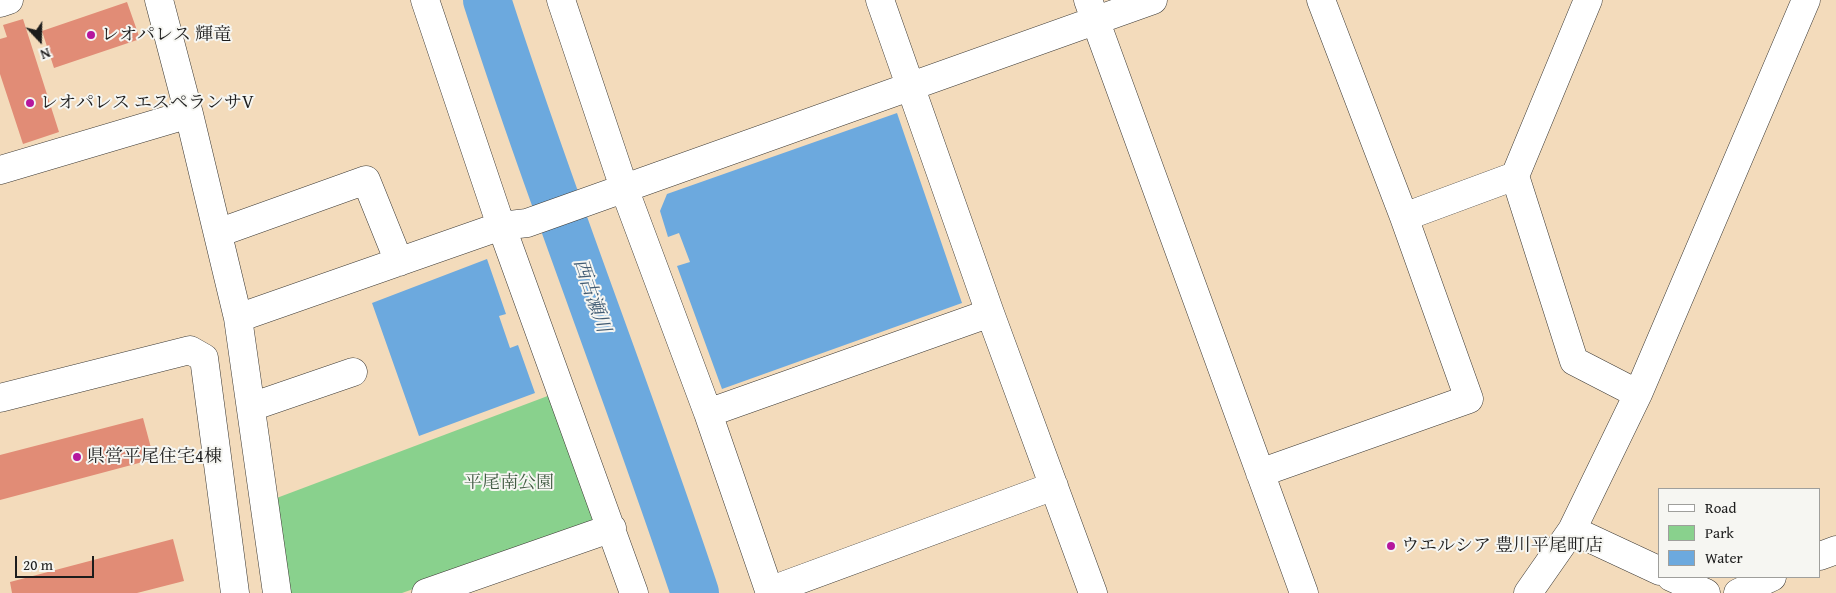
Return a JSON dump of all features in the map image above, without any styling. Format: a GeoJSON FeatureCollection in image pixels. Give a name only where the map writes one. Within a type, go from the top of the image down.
{"type":"FeatureCollection","features":[{"type":"Feature","properties":{"kind":"street"},"geometry":{"type":"LineString","coordinates":[[0,3],[9,0]]}},
{"type":"Feature","properties":{"kind":"street"},"geometry":{"type":"LineString","coordinates":[[159,0],[189,114],[238,318],[278,593]]}},
{"type":"Feature","properties":{"kind":"street"},"geometry":{"type":"LineString","coordinates":[[425,0],[514,225],[634,593]]}},
{"type":"Feature","properties":{"kind":"street"},"geometry":{"type":"LineString","coordinates":[[562,0],[624,188],[708,413],[769,592],[1054,486]]}},
{"type":"Feature","properties":{"kind":"street"},"geometry":{"type":"LineString","coordinates":[[880,0],[990,313],[1093,593]]}},
{"type":"Feature","properties":{"kind":"street"},"geometry":{"type":"LineString","coordinates":[[238,318],[399,262],[597,198],[912,87],[1092,11],[1153,0]]}},
{"type":"Feature","properties":{"kind":"street"},"geometry":{"type":"LineString","coordinates":[[1260,473],[1469,399],[1404,217],[1321,0]]}},
{"type":"Feature","properties":{"kind":"street"},"geometry":{"type":"LineString","coordinates":[[1588,0],[1515,176],[1574,361],[1638,394]]}},
{"type":"Feature","properties":{"kind":"street"},"geometry":{"type":"LineString","coordinates":[[1528,593],[1572,530],[1638,394],[1806,0]]}},
{"type":"Feature","properties":{"kind":"street"},"geometry":{"type":"LineString","coordinates":[[1092,11],[1304,593]]}},
{"type":"Feature","properties":{"kind":"street"},"geometry":{"type":"LineString","coordinates":[[0,170],[189,114]]}},
{"type":"Feature","properties":{"kind":"street"},"geometry":{"type":"LineString","coordinates":[[1404,217],[1515,176]]}},
{"type":"Feature","properties":{"kind":"street"},"geometry":{"type":"LineString","coordinates":[[218,233],[366,180],[399,262]]}},
{"type":"Feature","properties":{"kind":"street"},"geometry":{"type":"LineString","coordinates":[[708,413],[990,313]]}},
{"type":"Feature","properties":{"kind":"street"},"geometry":{"type":"LineString","coordinates":[[0,398],[190,350],[204,358],[235,593]]}},
{"type":"Feature","properties":{"kind":"street"},"geometry":{"type":"LineString","coordinates":[[251,407],[353,372]]}},
{"type":"Feature","properties":{"kind":"street"},"geometry":{"type":"LineString","coordinates":[[426,593],[612,528]]}},
{"type":"Feature","properties":{"kind":"street"},"geometry":{"type":"LineString","coordinates":[[1572,530],[1658,570]]}},
{"type":"Feature","properties":{"kind":"street"},"geometry":{"type":"LineString","coordinates":[[1821,556],[1836,550]]}},
{"type":"Feature","properties":{"kind":"street"},"geometry":{"type":"LineString","coordinates":[[1673,578],[1706,593]]}},
{"type":"Feature","properties":{"kind":"street"},"geometry":{"type":"LineString","coordinates":[[1738,593],[1770,578]]}},
{"type":"Feature","properties":{"kind":"green space","name":"平尾南公園"},"geometry":{"type":"Polygon","coordinates":[[[553,394],[601,523],[402,593],[286,593],[274,499],[553,394]]]}},
{"type":"Feature","properties":{"kind":"water"},"geometry":{"type":"Polygon","coordinates":[[[897,113],[962,303],[722,389],[677,266],[690,262],[679,233],[668,237],[660,211],[667,194],[897,113]]]}},
{"type":"Feature","properties":{"kind":"water"},"geometry":{"type":"Polygon","coordinates":[[[487,259],[506,314],[499,316],[510,348],[518,345],[535,393],[419,436],[372,303],[487,259]]]}},
{"type":"Feature","properties":{"kind":"building","name":"レオパレス 輝竜"},"geometry":{"type":"Polygon","coordinates":[[[127,2],[140,39],[54,68],[42,31],[127,2]]]}},
{"type":"Feature","properties":{"kind":"building","name":"レオパレス エスペランサⅤ"},"geometry":{"type":"Polygon","coordinates":[[[23,19],[59,132],[23,144],[0,74],[0,39],[7,37],[3,25],[23,19]]]}},
{"type":"Feature","properties":{"kind":"building","name":"県営平尾住宅4棟"},"geometry":{"type":"Polygon","coordinates":[[[143,418],[154,459],[0,500],[0,455],[143,418]]]}},
{"type":"Feature","properties":{"kind":"building"},"geometry":{"type":"Polygon","coordinates":[[[173,539],[184,581],[137,593],[12,593],[10,582],[173,539]]]}},
{"type":"Feature","properties":{"kind":"waterway","name":"西古瀬川"},"geometry":{"type":"LineString","coordinates":[[487,0],[537,149],[644,444],[695,593]]}},
{"type":"Feature","properties":{"kind":"place","name":"レオパレス 輝竜"},"geometry":{"type":"Point","coordinates":[91,35]}},
{"type":"Feature","properties":{"kind":"place","name":"レオパレス エスペランサⅤ"},"geometry":{"type":"Point","coordinates":[30,103]}},
{"type":"Feature","properties":{"kind":"place","name":"県営平尾住宅4棟"},"geometry":{"type":"Point","coordinates":[77,457]}},
{"type":"Feature","properties":{"kind":"place","name":"ウエルシア 豊川平尾町店"},"geometry":{"type":"Point","coordinates":[1391,546]}}]}
